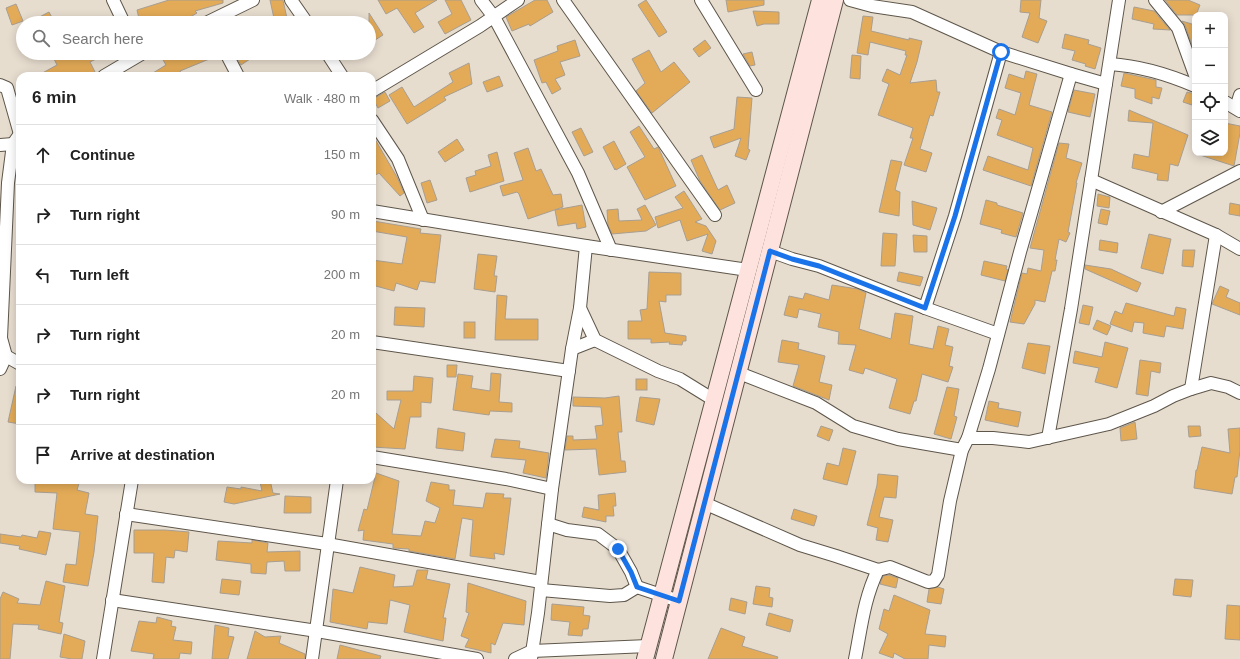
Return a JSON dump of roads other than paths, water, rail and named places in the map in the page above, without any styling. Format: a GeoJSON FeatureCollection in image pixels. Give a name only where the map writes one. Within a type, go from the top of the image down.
{"type":"FeatureCollection","features":[{"type":"Feature","properties":{"kind":"main road"},"geometry":{"type":"LineString","coordinates":[[646,653],[820,0]]}},
{"type":"Feature","properties":{"kind":"main road"},"geometry":{"type":"LineString","coordinates":[[664,659],[835,0]]}},
{"type":"Feature","properties":{"kind":"street"},"geometry":{"type":"LineString","coordinates":[[113,0],[121,16]]}},
{"type":"Feature","properties":{"kind":"street"},"geometry":{"type":"LineString","coordinates":[[221,16],[253,0]]}},
{"type":"Feature","properties":{"kind":"street"},"geometry":{"type":"LineString","coordinates":[[292,0],[302,16]]}},
{"type":"Feature","properties":{"kind":"street"},"geometry":{"type":"LineString","coordinates":[[481,0],[494,16],[578,173],[612,250]]}},
{"type":"Feature","properties":{"kind":"street"},"geometry":{"type":"LineString","coordinates":[[376,89],[480,26],[518,0]]}},
{"type":"Feature","properties":{"kind":"street"},"geometry":{"type":"LineString","coordinates":[[563,0],[715,215]]}},
{"type":"Feature","properties":{"kind":"street"},"geometry":{"type":"LineString","coordinates":[[701,0],[756,90]]}},
{"type":"Feature","properties":{"kind":"street"},"geometry":{"type":"LineString","coordinates":[[850,0],[872,6],[912,12],[1001,52],[1106,84]]}},
{"type":"Feature","properties":{"kind":"street"},"geometry":{"type":"LineString","coordinates":[[1048,438],[1092,180],[1120,0]]}},
{"type":"Feature","properties":{"kind":"street"},"geometry":{"type":"LineString","coordinates":[[1155,0],[1178,28],[1192,67]]}},
{"type":"Feature","properties":{"kind":"street"},"geometry":{"type":"LineString","coordinates":[[925,308],[955,216],[1001,52]]}},
{"type":"Feature","properties":{"kind":"street"},"geometry":{"type":"LineString","coordinates":[[119,72],[133,60]]}},
{"type":"Feature","properties":{"kind":"street"},"geometry":{"type":"LineString","coordinates":[[230,60],[236,72]]}},
{"type":"Feature","properties":{"kind":"street"},"geometry":{"type":"LineString","coordinates":[[332,60],[339,72]]}},
{"type":"Feature","properties":{"kind":"street"},"geometry":{"type":"LineString","coordinates":[[1110,64],[1126,65],[1170,75],[1192,85]]}},
{"type":"Feature","properties":{"kind":"street"},"geometry":{"type":"LineString","coordinates":[[704,503],[800,545],[878,570],[890,567],[928,582],[934,581],[938,575],[950,502],[962,450],[968,438],[989,369],[1071,74]]}},
{"type":"Feature","properties":{"kind":"street"},"geometry":{"type":"LineString","coordinates":[[0,85],[7,88],[16,131]]}},
{"type":"Feature","properties":{"kind":"street"},"geometry":{"type":"LineString","coordinates":[[1234,107],[1240,96]]}},
{"type":"Feature","properties":{"kind":"street"},"geometry":{"type":"LineString","coordinates":[[376,126],[398,159],[422,220]]}},
{"type":"Feature","properties":{"kind":"street"},"geometry":{"type":"LineString","coordinates":[[0,145],[16,141]]}},
{"type":"Feature","properties":{"kind":"street"},"geometry":{"type":"LineString","coordinates":[[0,369],[6,356],[1,338],[8,183],[16,149]]}},
{"type":"Feature","properties":{"kind":"street"},"geometry":{"type":"LineString","coordinates":[[1161,212],[1240,171]]}},
{"type":"Feature","properties":{"kind":"street"},"geometry":{"type":"LineString","coordinates":[[1092,180],[1161,212],[1216,235],[1240,249]]}},
{"type":"Feature","properties":{"kind":"street"},"geometry":{"type":"LineString","coordinates":[[376,212],[586,246],[748,270]]}},
{"type":"Feature","properties":{"kind":"street"},"geometry":{"type":"LineString","coordinates":[[1191,388],[1216,235]]}},
{"type":"Feature","properties":{"kind":"street"},"geometry":{"type":"LineString","coordinates":[[531,655],[541,586],[552,489],[572,349],[580,308],[586,246]]}},
{"type":"Feature","properties":{"kind":"street"},"geometry":{"type":"LineString","coordinates":[[770,251],[792,259],[819,266],[925,308],[998,334]]}},
{"type":"Feature","properties":{"kind":"street"},"geometry":{"type":"LineString","coordinates":[[580,308],[595,340],[658,371],[680,378],[714,400]]}},
{"type":"Feature","properties":{"kind":"street"},"geometry":{"type":"LineString","coordinates":[[572,349],[595,340]]}},
{"type":"Feature","properties":{"kind":"street"},"geometry":{"type":"LineString","coordinates":[[376,343],[569,371]]}},
{"type":"Feature","properties":{"kind":"street"},"geometry":{"type":"LineString","coordinates":[[6,356],[16,362]]}},
{"type":"Feature","properties":{"kind":"street"},"geometry":{"type":"LineString","coordinates":[[739,373],[816,403],[853,426],[898,439],[962,450]]}},
{"type":"Feature","properties":{"kind":"street"},"geometry":{"type":"LineString","coordinates":[[968,438],[993,438],[1029,442],[1048,438],[1109,424],[1154,406],[1191,388],[1211,383],[1228,387],[1240,393]]}},
{"type":"Feature","properties":{"kind":"street"},"geometry":{"type":"LineString","coordinates":[[376,457],[492,476],[552,489]]}},
{"type":"Feature","properties":{"kind":"street"},"geometry":{"type":"LineString","coordinates":[[103,659],[131,484]]}},
{"type":"Feature","properties":{"kind":"street"},"geometry":{"type":"LineString","coordinates":[[312,659],[336,484]]}},
{"type":"Feature","properties":{"kind":"street"},"geometry":{"type":"LineString","coordinates":[[126,514],[327,544],[541,586],[610,596],[624,594],[637,587],[679,601]]}},
{"type":"Feature","properties":{"kind":"street"},"geometry":{"type":"LineString","coordinates":[[548,524],[567,530],[598,534],[618,549],[631,572],[637,587]]}},
{"type":"Feature","properties":{"kind":"street"},"geometry":{"type":"LineString","coordinates":[[855,659],[866,600],[878,570]]}},
{"type":"Feature","properties":{"kind":"street"},"geometry":{"type":"LineString","coordinates":[[112,600],[316,631],[477,659]]}},
{"type":"Feature","properties":{"kind":"street"},"geometry":{"type":"LineString","coordinates":[[515,659],[531,655],[646,653]]}}]}
